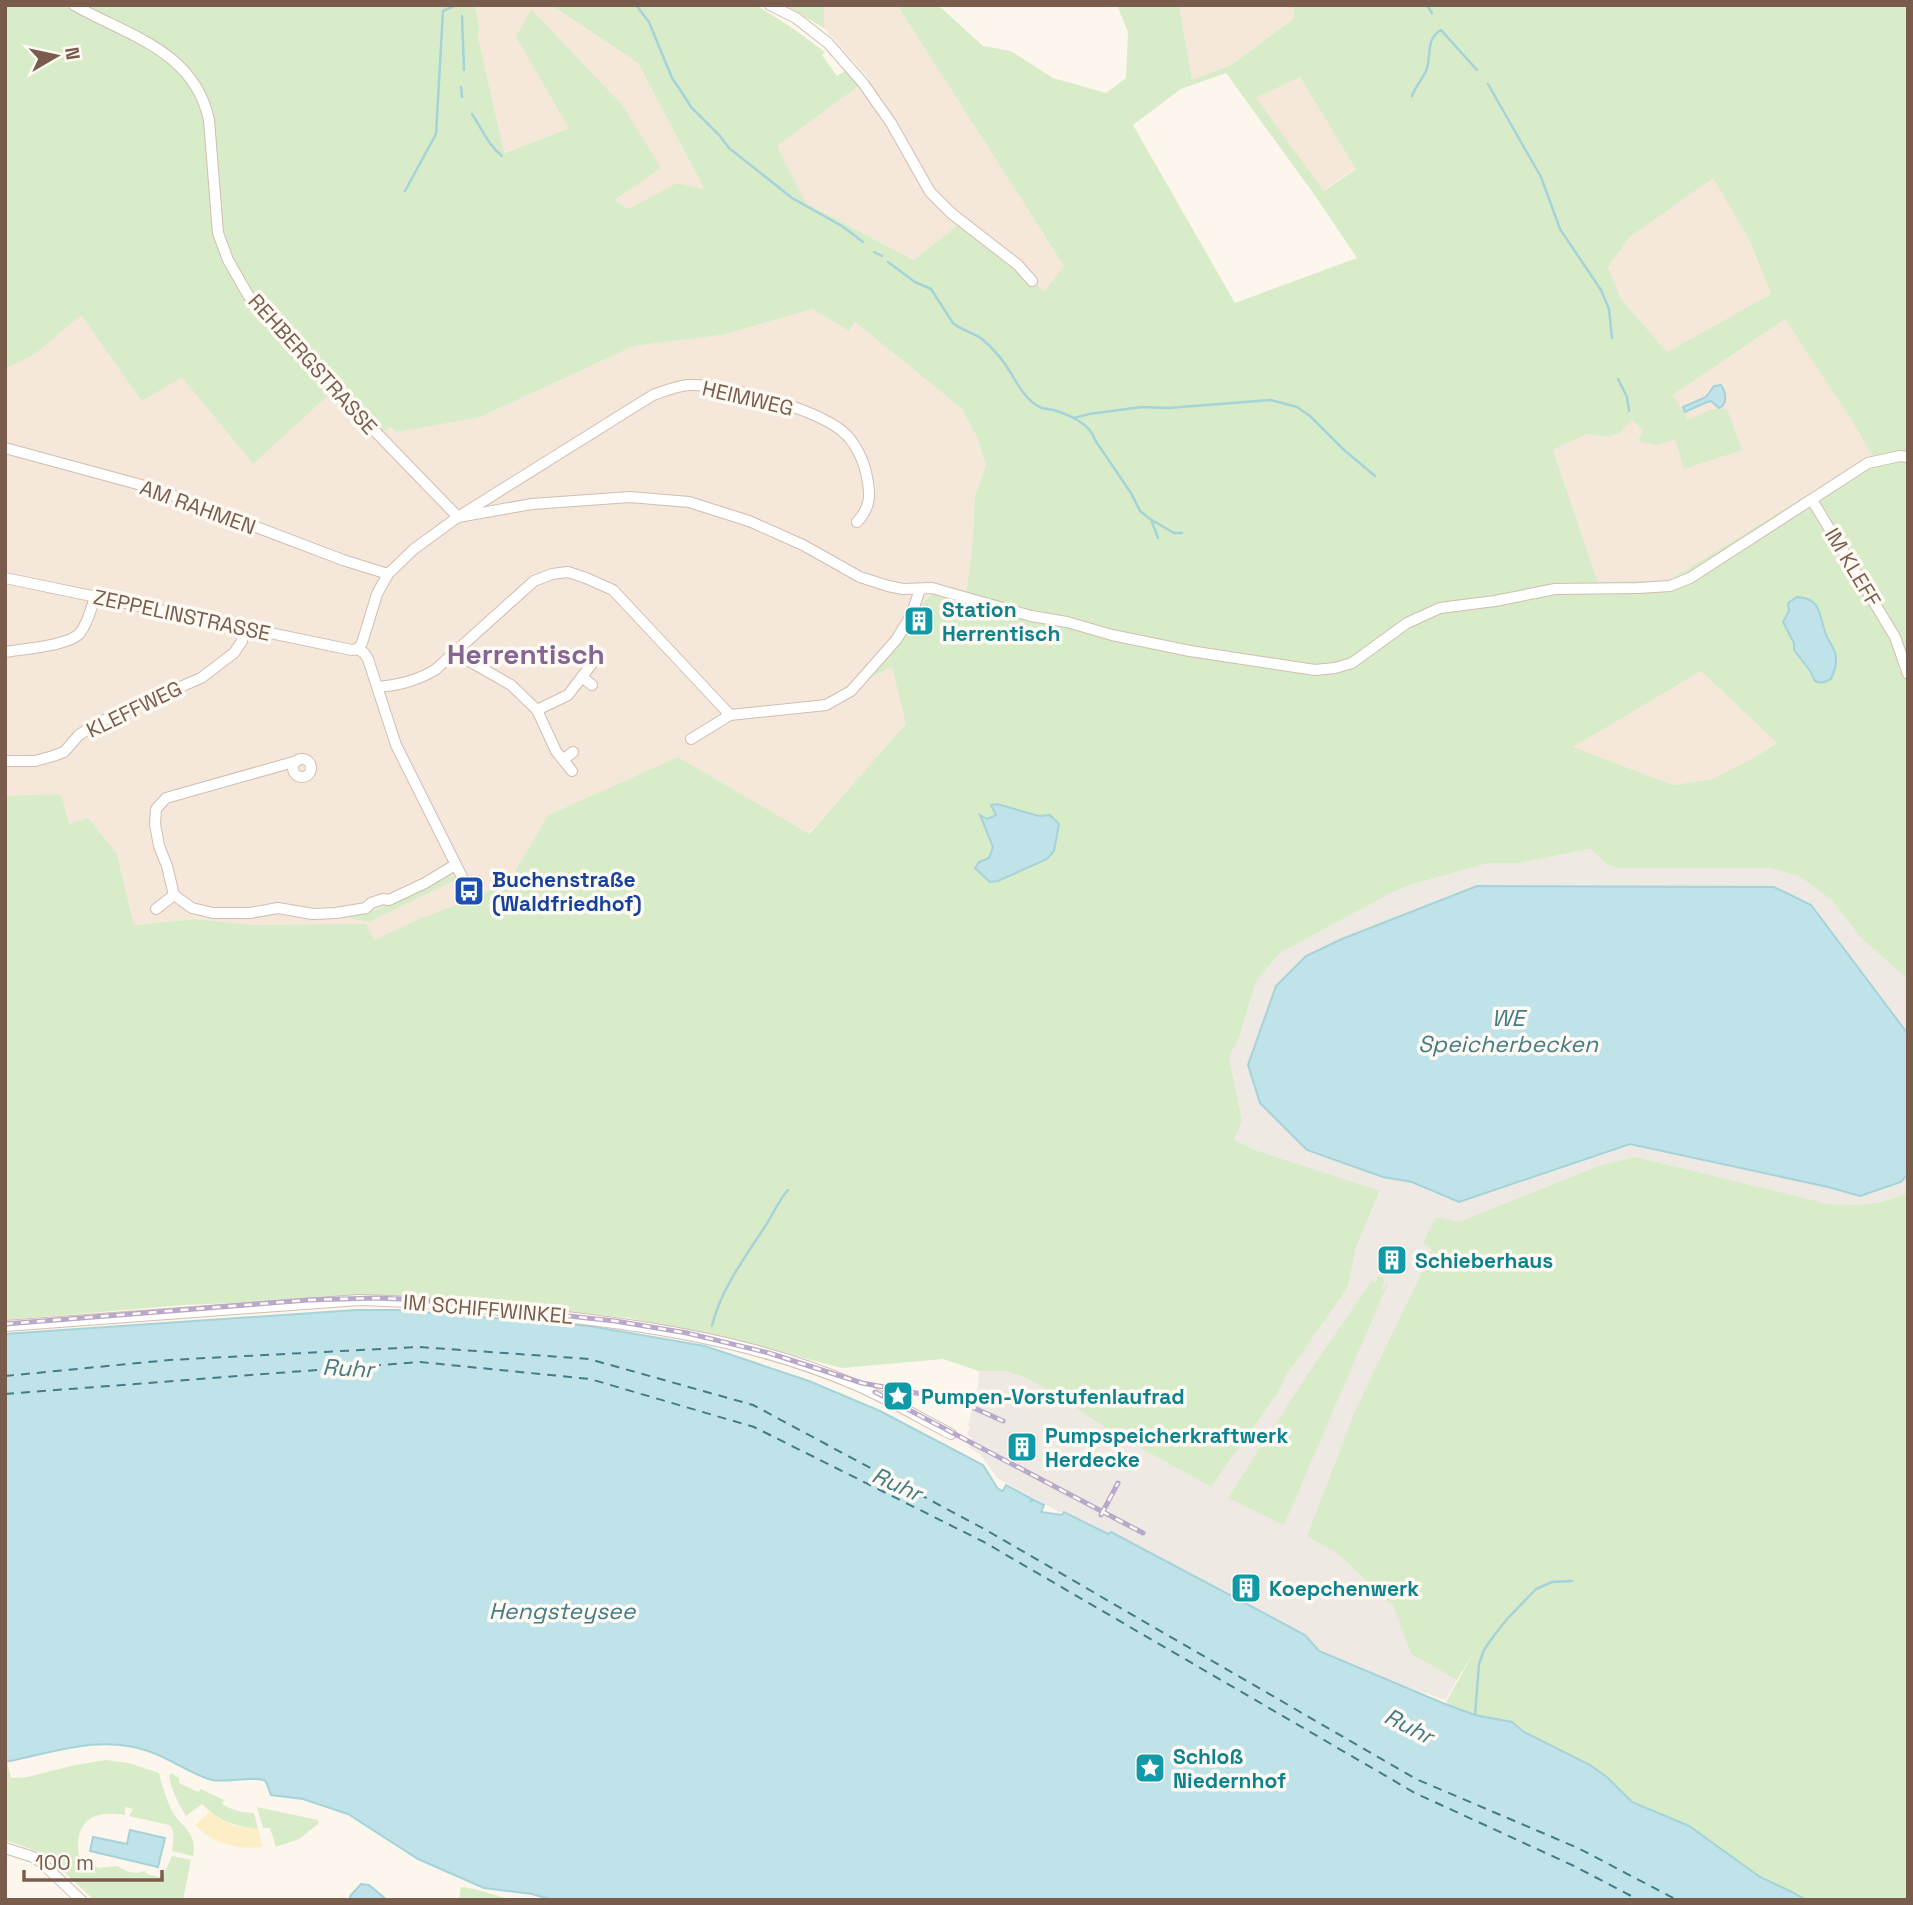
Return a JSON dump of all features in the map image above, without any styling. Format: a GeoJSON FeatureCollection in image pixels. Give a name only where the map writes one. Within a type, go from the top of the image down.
{"type":"FeatureCollection","features":[{"type":"Feature","properties":{"kind":"street","name":"REHBERGSTRASSE"},"geometry":{"type":"LineString","coordinates":[[74,5],[143,39],[168,55],[189,76],[205,101],[209,120],[218,233],[228,260],[248,295],[277,330],[458,517]]}},
{"type":"Feature","properties":{"kind":"street"},"geometry":{"type":"LineString","coordinates":[[770,5],[796,18],[828,43],[863,83],[891,123],[930,192],[1018,265],[1032,281]]}},
{"type":"Feature","properties":{"kind":"street","name":"HEIMWEG"},"geometry":{"type":"LineString","coordinates":[[358,649],[377,594],[388,575],[414,549],[436,531],[653,395],[678,386],[709,387],[761,397],[826,421],[844,432],[860,455],[868,482],[866,512],[857,522]]}},
{"type":"Feature","properties":{"kind":"street","name":"AM RAHMEN"},"geometry":{"type":"LineString","coordinates":[[5,448],[156,489],[388,575]]}},
{"type":"Feature","properties":{"kind":"street"},"geometry":{"type":"LineString","coordinates":[[458,517],[532,504],[575,500],[630,497],[689,502],[749,521],[803,545],[860,577],[888,586],[937,590],[1031,616],[1190,652],[1315,670],[1352,663],[1406,623],[1440,608],[1555,589],[1670,586],[1690,578],[1868,463],[1900,456],[1908,457]]}},
{"type":"Feature","properties":{"kind":"street","name":"IM KLEFF"},"geometry":{"type":"LineString","coordinates":[[1812,500],[1895,636],[1908,674]]}},
{"type":"Feature","properties":{"kind":"street"},"geometry":{"type":"LineString","coordinates":[[378,687],[400,685],[420,679],[435,670],[534,582],[552,574],[568,572],[613,590],[730,715]]}},
{"type":"Feature","properties":{"kind":"street","name":"ZEPPELINSTRASSE"},"geometry":{"type":"LineString","coordinates":[[5,578],[241,628],[358,649]]}},
{"type":"Feature","properties":{"kind":"street"},"geometry":{"type":"LineString","coordinates":[[691,739],[730,715],[826,705],[851,691],[896,640],[911,616],[920,589]]}},
{"type":"Feature","properties":{"kind":"street"},"geometry":{"type":"LineString","coordinates":[[5,652],[57,644],[79,636],[95,597]]}},
{"type":"Feature","properties":{"kind":"street","name":"KLEFFWEG"},"geometry":{"type":"LineString","coordinates":[[5,761],[35,761],[53,757],[64,752],[79,735],[96,723],[201,678],[234,653],[242,641],[241,628]]}},
{"type":"Feature","properties":{"kind":"street"},"geometry":{"type":"LineString","coordinates":[[358,649],[365,653],[368,659],[396,745],[467,885]]}},
{"type":"Feature","properties":{"kind":"street"},"geometry":{"type":"LineString","coordinates":[[455,653],[511,685],[537,710],[551,741],[572,771]]}},
{"type":"Feature","properties":{"kind":"street"},"geometry":{"type":"LineString","coordinates":[[537,710],[568,695],[594,661]]}},
{"type":"Feature","properties":{"kind":"street"},"geometry":{"type":"LineString","coordinates":[[582,677],[592,685]]}},
{"type":"Feature","properties":{"kind":"street"},"geometry":{"type":"LineString","coordinates":[[563,760],[573,752]]}},
{"type":"Feature","properties":{"kind":"street"},"geometry":{"type":"LineString","coordinates":[[297,761],[166,799],[156,809],[155,824],[159,846],[174,895],[192,908],[213,913],[250,913],[278,908],[313,914],[336,914],[366,908],[383,899],[389,900],[455,865]]}},
{"type":"Feature","properties":{"kind":"street"},"geometry":{"type":"LineString","coordinates":[[156,909],[174,895]]}},
{"type":"Feature","properties":{"kind":"street","name":"IM SCHIFFWINKEL"},"geometry":{"type":"LineString","coordinates":[[5,1326],[359,1300],[405,1301],[590,1319],[696,1336],[796,1363],[857,1385],[951,1434]]}},
{"type":"Feature","properties":{"kind":"street"},"geometry":{"type":"LineString","coordinates":[[5,1848],[41,1862],[81,1900]]}},
{"type":"Feature","properties":{"kind":"shaded area"},"geometry":{"type":"Polygon","coordinates":[[[475,5],[551,5],[638,63],[704,190],[677,184],[628,209],[614,201],[660,168],[569,128],[503,153],[478,37],[479,24],[475,5]]]}},
{"type":"Feature","properties":{"kind":"shaded area"},"geometry":{"type":"Polygon","coordinates":[[[824,5],[897,5],[1064,266],[1044,291],[1032,281],[915,260],[806,203],[777,146],[859,85],[870,80],[824,28],[824,5]]]}},
{"type":"Feature","properties":{"kind":"shaded area"},"geometry":{"type":"Polygon","coordinates":[[[1179,5],[1294,5],[1293,19],[1231,65],[1192,81],[1179,5]]]}},
{"type":"Feature","properties":{"kind":"shaded area"},"geometry":{"type":"Polygon","coordinates":[[[1300,77],[1356,168],[1323,191],[1255,98],[1300,77]]]}},
{"type":"Feature","properties":{"kind":"shaded area"},"geometry":{"type":"Polygon","coordinates":[[[1713,177],[1750,241],[1771,294],[1667,352],[1621,299],[1608,267],[1630,237],[1713,177]]]}},
{"type":"Feature","properties":{"kind":"shaded area"},"geometry":{"type":"Polygon","coordinates":[[[120,243],[396,432],[478,418],[634,346],[722,335],[812,309],[849,331],[855,322],[961,408],[976,435],[986,465],[975,495],[972,551],[965,602],[930,595],[903,639],[873,675],[892,667],[907,724],[808,834],[678,757],[548,815],[510,880],[374,940],[195,919],[134,925],[117,854],[69,825],[5,796],[5,369],[36,353],[120,243]]]}},
{"type":"Feature","properties":{"kind":"shaded area"},"geometry":{"type":"Polygon","coordinates":[[[1785,319],[1872,455],[1669,580],[1598,582],[1553,450],[1587,434],[1606,437],[1632,420],[1643,430],[1639,440],[1712,409],[1688,419],[1673,395],[1785,319]]]}},
{"type":"Feature","properties":{"kind":"shaded area"},"geometry":{"type":"Polygon","coordinates":[[[1701,671],[1777,743],[1712,779],[1673,785],[1572,747],[1701,671]]]}},
{"type":"Feature","properties":{"kind":"shaded area","name":"WE Speicherbecken"},"geometry":{"type":"Polygon","coordinates":[[[1592,849],[1608,865],[1618,868],[1768,868],[1799,876],[1833,901],[1860,937],[1908,980],[1908,1192],[1861,1206],[1829,1204],[1636,1157],[1601,1165],[1459,1222],[1431,1248],[1307,1535],[1338,1554],[1393,1606],[1411,1654],[1457,1680],[1446,1700],[1409,1688],[1319,1651],[1305,1635],[1111,1532],[1108,1534],[1059,1512],[997,1478],[981,1455],[968,1447],[972,1438],[967,1435],[970,1427],[968,1425],[979,1371],[1005,1371],[1024,1377],[1058,1395],[1108,1430],[1211,1487],[1348,1287],[1356,1247],[1380,1192],[1255,1150],[1234,1140],[1242,1119],[1229,1057],[1239,1038],[1256,981],[1280,953],[1410,885],[1489,863],[1519,863],[1592,849]]]}},
{"type":"Feature","properties":{"kind":"green space"},"geometry":{"type":"Polygon","coordinates":[[[5,5],[475,5],[479,24],[478,37],[504,153],[569,128],[516,37],[531,9],[623,106],[661,168],[615,200],[628,209],[677,183],[704,189],[638,63],[551,5],[756,5],[825,52],[822,55],[837,76],[845,71],[860,85],[777,146],[806,203],[914,260],[963,221],[1044,291],[1064,266],[897,5],[938,5],[983,46],[1011,51],[1053,78],[1106,93],[1126,78],[1128,32],[1117,5],[1179,5],[1192,80],[1231,65],[1293,19],[1294,5],[1908,5],[1908,664],[1899,668],[1908,684],[1908,980],[1860,937],[1833,901],[1799,876],[1768,868],[1618,868],[1608,865],[1591,849],[1519,863],[1489,863],[1410,885],[1280,953],[1256,981],[1239,1038],[1229,1057],[1242,1120],[1234,1140],[1255,1150],[1380,1191],[1356,1247],[1348,1287],[1211,1487],[1108,1430],[1058,1395],[1024,1377],[1005,1371],[979,1371],[943,1359],[842,1368],[738,1341],[629,1318],[409,1296],[184,1305],[5,1320],[5,796],[61,794],[69,824],[88,818],[117,854],[134,925],[195,919],[252,925],[366,924],[374,940],[510,880],[548,815],[678,757],[809,834],[906,724],[892,667],[871,677],[903,639],[924,601],[931,595],[965,602],[972,551],[975,495],[986,465],[976,435],[961,408],[855,322],[849,331],[812,309],[722,335],[634,346],[478,418],[396,432],[390,427],[380,434],[335,389],[253,464],[182,377],[142,401],[81,315],[35,354],[5,369],[5,5]],[[1226,73],[1181,89],[1133,125],[1235,303],[1357,258],[1226,73]],[[1300,77],[1256,98],[1324,191],[1356,169],[1300,77]],[[1713,178],[1630,237],[1608,267],[1621,299],[1667,352],[1771,294],[1750,241],[1713,178]],[[1785,319],[1673,395],[1688,419],[1712,409],[1727,409],[1742,450],[1684,469],[1675,439],[1658,445],[1638,441],[1643,430],[1632,420],[1619,433],[1606,437],[1587,434],[1553,450],[1598,582],[1669,580],[1872,455],[1785,319]],[[1788,607],[1788,615],[1783,622],[1795,643],[1794,650],[1811,675],[1831,679],[1835,657],[1820,614],[1788,607]],[[1701,671],[1573,747],[1673,785],[1712,779],[1777,743],[1701,671]],[[1008,807],[987,819],[981,816],[993,847],[989,858],[979,862],[990,882],[1047,859],[1054,851],[1059,824],[1008,807]]]}},
{"type":"Feature","properties":{"kind":"green space"},"geometry":{"type":"Polygon","coordinates":[[[785,5],[824,5],[824,28],[785,5]]]}},
{"type":"Feature","properties":{"kind":"green space"},"geometry":{"type":"Polygon","coordinates":[[[446,875],[453,876],[455,880],[369,922],[352,919],[352,915],[376,910],[446,875]]]}},
{"type":"Feature","properties":{"kind":"green space"},"geometry":{"type":"Polygon","coordinates":[[[1636,1157],[1829,1204],[1869,1204],[1908,1192],[1908,1900],[1806,1900],[1760,1877],[1689,1826],[1632,1802],[1608,1778],[1590,1765],[1524,1732],[1512,1722],[1475,1715],[1445,1704],[1476,1649],[1457,1680],[1411,1654],[1393,1606],[1338,1554],[1307,1536],[1356,1409],[1431,1249],[1423,1243],[1436,1217],[1459,1222],[1601,1165],[1636,1157]]]}},
{"type":"Feature","properties":{"kind":"green space"},"geometry":{"type":"Polygon","coordinates":[[[1378,1276],[1385,1278],[1382,1288],[1388,1283],[1284,1525],[1228,1498],[1302,1383],[1374,1277],[1375,1283],[1378,1276]]]}},
{"type":"Feature","properties":{"kind":"green space"},"geometry":{"type":"Polygon","coordinates":[[[106,1760],[129,1763],[159,1773],[172,1811],[191,1836],[193,1856],[172,1851],[173,1834],[169,1825],[129,1816],[133,1809],[125,1807],[125,1815],[100,1815],[83,1826],[78,1842],[82,1863],[93,1864],[98,1868],[117,1866],[129,1872],[145,1871],[162,1878],[172,1856],[191,1860],[183,1900],[94,1900],[45,1854],[5,1840],[5,1762],[11,1778],[106,1760]]]}},
{"type":"Feature","properties":{"kind":"green space"},"geometry":{"type":"Polygon","coordinates":[[[171,1773],[179,1778],[179,1783],[198,1792],[201,1789],[224,1800],[222,1804],[230,1808],[254,1813],[258,1829],[227,1822],[202,1804],[186,1816],[172,1787],[169,1776],[171,1773]]]}},
{"type":"Feature","properties":{"kind":"green space"},"geometry":{"type":"Polygon","coordinates":[[[257,1807],[318,1820],[319,1823],[299,1839],[276,1847],[270,1828],[263,1828],[257,1807]]]}},
{"type":"Feature","properties":{"kind":"green space"},"geometry":{"type":"Polygon","coordinates":[[[461,1887],[474,1889],[513,1900],[459,1900],[461,1887]]]}},
{"type":"Feature","properties":{"kind":"sand"},"geometry":{"type":"Polygon","coordinates":[[[209,1812],[232,1825],[258,1829],[263,1847],[226,1844],[202,1832],[195,1825],[209,1812]]]}},
{"type":"Feature","properties":{"kind":"water"},"geometry":{"type":"Polygon","coordinates":[[[1721,385],[1725,398],[1722,406],[1719,408],[1711,401],[1685,412],[1683,407],[1706,397],[1714,386],[1721,385]]]}},
{"type":"Feature","properties":{"kind":"water"},"geometry":{"type":"Polygon","coordinates":[[[1797,597],[1811,600],[1818,608],[1835,654],[1833,674],[1831,679],[1825,682],[1815,681],[1794,650],[1794,643],[1783,622],[1789,611],[1788,603],[1797,597]]]}},
{"type":"Feature","properties":{"kind":"water"},"geometry":{"type":"Polygon","coordinates":[[[997,804],[1039,816],[1050,815],[1059,824],[1054,851],[1047,859],[990,882],[975,868],[979,862],[989,858],[993,847],[980,815],[987,819],[996,815],[991,805],[997,804]]]}},
{"type":"Feature","properties":{"kind":"water","name":"WE Speicherbecken"},"geometry":{"type":"Polygon","coordinates":[[[1477,886],[1774,887],[1811,905],[1908,1034],[1908,1174],[1901,1182],[1860,1196],[1630,1144],[1459,1202],[1412,1182],[1383,1177],[1307,1150],[1260,1103],[1248,1065],[1276,986],[1306,956],[1477,886]]]}},
{"type":"Feature","properties":{"kind":"water","name":"Hengsteysee"},"geometry":{"type":"Polygon","coordinates":[[[356,1310],[399,1310],[589,1326],[705,1346],[809,1381],[880,1411],[983,1465],[998,1489],[1003,1491],[1006,1485],[1032,1499],[1031,1501],[1044,1505],[1041,1512],[1062,1515],[1064,1512],[1108,1534],[1111,1532],[1305,1635],[1319,1651],[1445,1704],[1475,1715],[1512,1722],[1524,1732],[1590,1765],[1608,1778],[1632,1802],[1689,1826],[1760,1877],[1806,1900],[553,1900],[532,1894],[484,1888],[418,1859],[348,1814],[303,1799],[271,1795],[266,1782],[261,1779],[212,1780],[156,1754],[130,1746],[112,1744],[76,1747],[5,1762],[5,1334],[356,1310]]]}},
{"type":"Feature","properties":{"kind":"water"},"geometry":{"type":"Polygon","coordinates":[[[130,1830],[165,1838],[158,1867],[90,1851],[93,1837],[127,1844],[130,1830]]]}},
{"type":"Feature","properties":{"kind":"water"},"geometry":{"type":"Polygon","coordinates":[[[361,1884],[369,1885],[387,1900],[349,1900],[361,1884]]]}},
{"type":"Feature","properties":{"kind":"waterway"},"geometry":{"type":"LineString","coordinates":[[405,191],[436,134],[443,11],[456,5]]}},
{"type":"Feature","properties":{"kind":"waterway"},"geometry":{"type":"LineString","coordinates":[[636,5],[649,22],[672,78],[691,107],[729,148],[792,198],[842,226],[863,242]]}},
{"type":"Feature","properties":{"kind":"waterway"},"geometry":{"type":"LineString","coordinates":[[1427,5],[1432,13]]}},
{"type":"Feature","properties":{"kind":"waterway"},"geometry":{"type":"LineString","coordinates":[[462,16],[464,70]]}},
{"type":"Feature","properties":{"kind":"waterway"},"geometry":{"type":"LineString","coordinates":[[1412,96],[1426,71],[1433,38],[1441,30],[1477,70]]}},
{"type":"Feature","properties":{"kind":"waterway"},"geometry":{"type":"LineString","coordinates":[[1488,84],[1541,177],[1560,229],[1601,290],[1609,309],[1612,338]]}},
{"type":"Feature","properties":{"kind":"waterway"},"geometry":{"type":"LineString","coordinates":[[461,87],[462,97]]}},
{"type":"Feature","properties":{"kind":"waterway"},"geometry":{"type":"LineString","coordinates":[[472,114],[489,142],[502,156]]}},
{"type":"Feature","properties":{"kind":"waterway"},"geometry":{"type":"LineString","coordinates":[[874,252],[882,256]]}},
{"type":"Feature","properties":{"kind":"waterway"},"geometry":{"type":"LineString","coordinates":[[888,262],[915,282],[931,289],[953,323],[990,346],[1034,404],[1065,414],[1089,429],[1140,511],[1174,533],[1182,533]]}},
{"type":"Feature","properties":{"kind":"waterway"},"geometry":{"type":"LineString","coordinates":[[1618,379],[1627,397],[1629,411]]}},
{"type":"Feature","properties":{"kind":"waterway"},"geometry":{"type":"LineString","coordinates":[[1074,418],[1142,407],[1168,408],[1271,400],[1297,407],[1310,416],[1375,476]]}},
{"type":"Feature","properties":{"kind":"waterway"},"geometry":{"type":"LineString","coordinates":[[1152,522],[1158,538]]}},
{"type":"Feature","properties":{"kind":"waterway"},"geometry":{"type":"LineString","coordinates":[[712,1326],[721,1299],[734,1275],[788,1190]]}},
{"type":"Feature","properties":{"kind":"waterway"},"geometry":{"type":"LineString","coordinates":[[1475,1715],[1479,1664],[1484,1650],[1495,1634],[1536,1589],[1552,1582],[1572,1581]]}},
{"type":"Feature","properties":{"kind":"ferry route"},"geometry":{"type":"LineString","coordinates":[[5,1376],[169,1360],[419,1347],[589,1359],[753,1405],[986,1530],[1416,1779],[1578,1848],[1677,1900]]}},
{"type":"Feature","properties":{"kind":"ferry route"},"geometry":{"type":"LineString","coordinates":[[5,1394],[420,1362],[590,1379],[754,1427],[984,1542],[1415,1793],[1574,1866],[1639,1900]]}},
{"type":"Feature","properties":{"kind":"railway"},"geometry":{"type":"LineString","coordinates":[[5,1324],[308,1300],[421,1300],[615,1321],[687,1333],[769,1353],[862,1383],[949,1399],[1003,1421]]}},
{"type":"Feature","properties":{"kind":"railway"},"geometry":{"type":"LineString","coordinates":[[875,1392],[1143,1533]]}},
{"type":"Feature","properties":{"kind":"railway"},"geometry":{"type":"LineString","coordinates":[[1101,1515],[1118,1483]]}},
{"type":"Feature","properties":{"kind":"place","name":"Station Herrentisch"},"geometry":{"type":"Point","coordinates":[919,621]}},
{"type":"Feature","properties":{"kind":"place","name":"Buchenstraße (Waldfriedhof)"},"geometry":{"type":"Point","coordinates":[469,891]}},
{"type":"Feature","properties":{"kind":"place","name":"Schieberhaus"},"geometry":{"type":"Point","coordinates":[1392,1260]}},
{"type":"Feature","properties":{"kind":"place","name":"Pumpen-Vorstufenlaufrad"},"geometry":{"type":"Point","coordinates":[898,1396]}},
{"type":"Feature","properties":{"kind":"place","name":"Pumpspeicherkraftwerk Herdecke"},"geometry":{"type":"Point","coordinates":[1022,1447]}},
{"type":"Feature","properties":{"kind":"place","name":"Koepchenwerk"},"geometry":{"type":"Point","coordinates":[1246,1588]}},
{"type":"Feature","properties":{"kind":"place","name":"Schloß Niedernhof"},"geometry":{"type":"Point","coordinates":[1150,1768]}},
{"type":"Feature","properties":{"kind":"district","name":"Herrentisch"},"geometry":{"type":"Point","coordinates":[526,654]}},
{"type":"Feature","properties":{"kind":"water label","name":"Ruhr"},"geometry":{"type":"Point","coordinates":[348,1368]}},
{"type":"Feature","properties":{"kind":"water label","name":"Ruhr"},"geometry":{"type":"Point","coordinates":[897,1484]}},
{"type":"Feature","properties":{"kind":"water label","name":"Ruhr"},"geometry":{"type":"Point","coordinates":[1409,1726]}}]}
